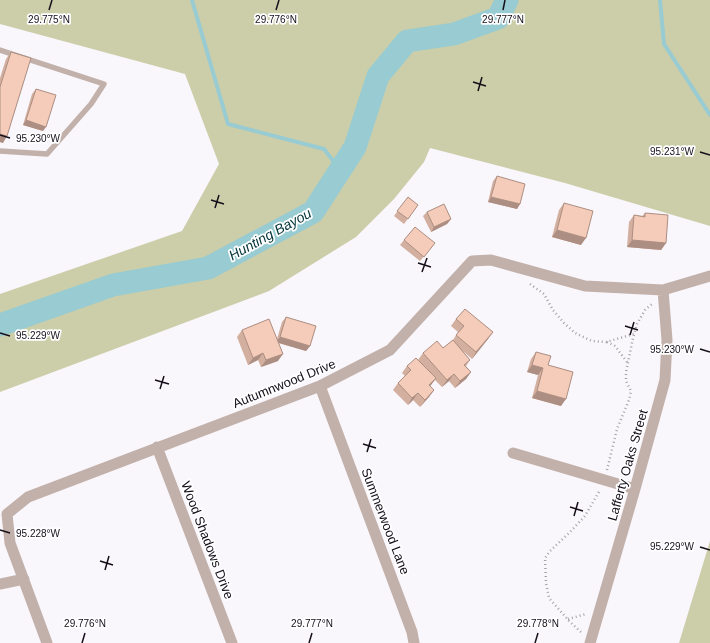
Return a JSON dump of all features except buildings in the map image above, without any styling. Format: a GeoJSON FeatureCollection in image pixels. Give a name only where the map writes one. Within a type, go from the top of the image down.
{"type":"FeatureCollection","features":[{"type":"Feature","properties":{"kind":"street","name":"Autumnwood Drive"},"geometry":{"type":"LineString","coordinates":[[24,579],[10,543],[7,514],[28,497],[320,386],[390,350],[472,261],[491,260],[585,286],[664,294],[710,276]]}},
{"type":"Feature","properties":{"kind":"street","name":"Lafferty Oaks Street"},"geometry":{"type":"LineString","coordinates":[[590,642],[636,489],[665,380],[667,340],[664,294]]}},
{"type":"Feature","properties":{"kind":"street","name":"Summerwood Lane"},"geometry":{"type":"LineString","coordinates":[[320,386],[387,563],[412,632],[414,643]]}},
{"type":"Feature","properties":{"kind":"street","name":"Wood Shadows Drive"},"geometry":{"type":"LineString","coordinates":[[157,447],[232,643]]}},
{"type":"Feature","properties":{"kind":"street"},"geometry":{"type":"LineString","coordinates":[[514,453],[636,489]]}},
{"type":"Feature","properties":{"kind":"street"},"geometry":{"type":"LineString","coordinates":[[0,584],[24,579],[48,643]]}},
{"type":"Feature","properties":{"kind":"lane"},"geometry":{"type":"LineString","coordinates":[[0,50],[104,84],[91,104],[47,154],[0,151]]}},
{"type":"Feature","properties":{"kind":"path"},"geometry":{"type":"LineString","coordinates":[[529,283],[544,294],[553,310],[564,324],[575,333],[592,341],[606,342],[615,346],[628,362]]}},
{"type":"Feature","properties":{"kind":"path"},"geometry":{"type":"LineString","coordinates":[[607,470],[617,429],[629,400],[631,391],[626,381],[626,372],[637,324],[645,310],[664,294]]}},
{"type":"Feature","properties":{"kind":"path"},"geometry":{"type":"LineString","coordinates":[[606,342],[634,334]]}},
{"type":"Feature","properties":{"kind":"path"},"geometry":{"type":"LineString","coordinates":[[590,642],[549,598],[546,583],[545,558],[550,551],[585,516],[602,486]]}},
{"type":"Feature","properties":{"kind":"path"},"geometry":{"type":"LineString","coordinates":[[568,619],[599,611]]}},
{"type":"Feature","properties":{"kind":"green space"},"geometry":{"type":"Polygon","coordinates":[[[0,0],[710,0],[710,226],[565,183],[430,148],[424,162],[394,199],[356,237],[269,291],[0,392],[0,294],[182,231],[219,164],[185,74],[0,24],[0,0]]]}},
{"type":"Feature","properties":{"kind":"green space"},"geometry":{"type":"Polygon","coordinates":[[[710,541],[710,643],[679,643],[710,541]]]}},
{"type":"Feature","properties":{"kind":"waterway"},"geometry":{"type":"LineString","coordinates":[[192,0],[228,124],[324,149],[341,171]]}},
{"type":"Feature","properties":{"kind":"waterway","name":"Hunting Bayou"},"geometry":{"type":"LineString","coordinates":[[0,325],[113,285],[208,268],[313,212],[355,147],[378,76],[407,41],[454,34],[498,18],[507,0]]}},
{"type":"Feature","properties":{"kind":"waterway"},"geometry":{"type":"LineString","coordinates":[[660,0],[664,44],[710,115]]}}]}
